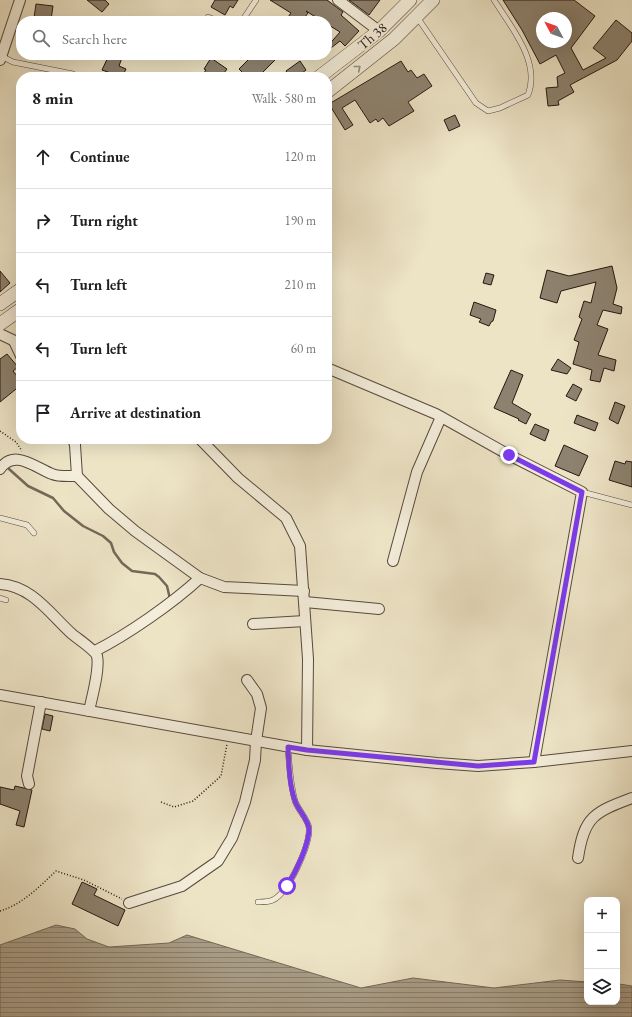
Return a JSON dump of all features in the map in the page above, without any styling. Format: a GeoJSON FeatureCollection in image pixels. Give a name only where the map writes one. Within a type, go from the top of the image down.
{"type":"FeatureCollection","features":[{"type":"Feature","properties":{"kind":"street"},"geometry":{"type":"LineString","coordinates":[[1,58],[20,0]]}},
{"type":"Feature","properties":{"kind":"street"},"geometry":{"type":"LineString","coordinates":[[338,0],[379,31]]}},
{"type":"Feature","properties":{"kind":"street","name":"Th 38"},"geometry":{"type":"LineString","coordinates":[[326,72],[379,31],[410,0]]}},
{"type":"Feature","properties":{"kind":"street","name":"Th 38"},"geometry":{"type":"LineString","coordinates":[[332,88],[382,49],[413,22],[433,0]]}},
{"type":"Feature","properties":{"kind":"street"},"geometry":{"type":"LineString","coordinates":[[397,14],[413,22]]}},
{"type":"Feature","properties":{"kind":"street"},"geometry":{"type":"LineString","coordinates":[[0,304],[16,293]]}},
{"type":"Feature","properties":{"kind":"street"},"geometry":{"type":"LineString","coordinates":[[0,324],[16,313]]}},
{"type":"Feature","properties":{"kind":"street"},"geometry":{"type":"LineString","coordinates":[[0,334],[16,342]]}},
{"type":"Feature","properties":{"kind":"street"},"geometry":{"type":"LineString","coordinates":[[332,370],[442,417],[509,455],[582,492],[534,762]]}},
{"type":"Feature","properties":{"kind":"street"},"geometry":{"type":"LineString","coordinates":[[393,561],[417,472],[442,417]]}},
{"type":"Feature","properties":{"kind":"street"},"geometry":{"type":"LineString","coordinates":[[75,444],[77,476],[109,509],[135,531],[200,578],[224,587],[305,597],[379,609]]}},
{"type":"Feature","properties":{"kind":"street"},"geometry":{"type":"LineString","coordinates":[[205,444],[238,478],[286,518],[300,546],[305,597],[308,659],[307,750]]}},
{"type":"Feature","properties":{"kind":"street"},"geometry":{"type":"LineString","coordinates":[[0,470],[4,464],[18,459],[28,461],[53,475],[77,476]]}},
{"type":"Feature","properties":{"kind":"street"},"geometry":{"type":"LineString","coordinates":[[95,651],[110,644],[156,612],[200,578]]}},
{"type":"Feature","properties":{"kind":"street"},"geometry":{"type":"LineString","coordinates":[[0,584],[15,586],[47,607],[71,633],[95,651],[98,657],[89,711]]}},
{"type":"Feature","properties":{"kind":"street"},"geometry":{"type":"LineString","coordinates":[[253,624],[305,620]]}},
{"type":"Feature","properties":{"kind":"street"},"geometry":{"type":"LineString","coordinates":[[129,902],[182,886],[218,860],[232,838],[245,802],[256,760],[256,741],[261,708],[257,694],[247,680]]}},
{"type":"Feature","properties":{"kind":"street"},"geometry":{"type":"LineString","coordinates":[[0,695],[307,750],[478,766],[534,762],[632,751]]}},
{"type":"Feature","properties":{"kind":"street"},"geometry":{"type":"LineString","coordinates":[[29,784],[27,776],[41,702]]}},
{"type":"Feature","properties":{"kind":"street"},"geometry":{"type":"LineString","coordinates":[[578,858],[581,839],[587,824],[596,814],[608,807],[632,798]]}},
{"type":"Feature","properties":{"kind":"lane"},"geometry":{"type":"LineString","coordinates":[[245,16],[256,0]]}},
{"type":"Feature","properties":{"kind":"lane"},"geometry":{"type":"LineString","coordinates":[[413,22],[476,102],[488,111],[500,108],[528,95],[532,79],[529,58],[494,0]]}},
{"type":"Feature","properties":{"kind":"lane"},"geometry":{"type":"LineString","coordinates":[[1,58],[52,72]]}},
{"type":"Feature","properties":{"kind":"lane"},"geometry":{"type":"LineString","coordinates":[[582,492],[632,505]]}},
{"type":"Feature","properties":{"kind":"lane"},"geometry":{"type":"LineString","coordinates":[[0,518],[27,525],[34,533]]}},
{"type":"Feature","properties":{"kind":"lane"},"geometry":{"type":"LineString","coordinates":[[0,598],[6,600]]}},
{"type":"Feature","properties":{"kind":"lane"},"geometry":{"type":"LineString","coordinates":[[258,902],[273,900],[287,886],[294,875],[308,838],[309,827],[296,803],[291,784],[288,747]]}},
{"type":"Feature","properties":{"kind":"path"},"geometry":{"type":"LineString","coordinates":[[0,431],[16,442]]}},
{"type":"Feature","properties":{"kind":"path"},"geometry":{"type":"LineString","coordinates":[[17,444],[28,461]]}},
{"type":"Feature","properties":{"kind":"path"},"geometry":{"type":"LineString","coordinates":[[161,802],[174,807],[193,801],[221,776],[228,736]]}},
{"type":"Feature","properties":{"kind":"path"},"geometry":{"type":"LineString","coordinates":[[0,911],[14,907],[36,891],[56,871],[84,880],[129,902]]}},
{"type":"Feature","properties":{"kind":"shaded area"},"geometry":{"type":"Polygon","coordinates":[[[56,925],[75,929],[87,939],[109,947],[169,943],[187,935],[361,988],[413,978],[494,988],[560,980],[584,982],[584,1005],[620,1005],[620,984],[632,986],[632,1017],[0,1017],[0,945],[56,925]]]}},
{"type":"Feature","properties":{"kind":"building"},"geometry":{"type":"Polygon","coordinates":[[[87,0],[105,0],[109,4],[102,12],[87,0]]]}},
{"type":"Feature","properties":{"kind":"building"},"geometry":{"type":"Polygon","coordinates":[[[215,0],[238,0],[233,8],[230,6],[225,15],[211,7],[215,0]]]}},
{"type":"Feature","properties":{"kind":"building"},"geometry":{"type":"Polygon","coordinates":[[[270,0],[327,0],[343,12],[341,15],[359,31],[345,46],[340,41],[332,47],[332,41],[340,32],[332,27],[332,16],[314,16],[306,11],[308,13],[306,16],[289,16],[291,13],[270,0]]]}},
{"type":"Feature","properties":{"kind":"building"},"geometry":{"type":"Polygon","coordinates":[[[349,0],[380,0],[369,15],[349,0]]]}},
{"type":"Feature","properties":{"kind":"building"},"geometry":{"type":"Polygon","coordinates":[[[503,0],[574,0],[595,16],[572,47],[572,12],[536,12],[536,48],[571,48],[583,70],[606,58],[593,48],[616,20],[632,33],[632,41],[617,60],[570,85],[574,92],[558,101],[559,105],[548,106],[546,88],[558,87],[557,77],[565,73],[556,55],[540,64],[522,30],[503,0]]]}},
{"type":"Feature","properties":{"kind":"building"},"geometry":{"type":"Polygon","coordinates":[[[36,4],[53,6],[52,16],[34,16],[36,4]]]}},
{"type":"Feature","properties":{"kind":"building"},"geometry":{"type":"Polygon","coordinates":[[[107,60],[121,60],[119,66],[126,69],[124,72],[108,72],[102,70],[107,60]]]}},
{"type":"Feature","properties":{"kind":"building"},"geometry":{"type":"Polygon","coordinates":[[[210,60],[214,60],[227,69],[225,72],[205,72],[206,70],[204,69],[210,60]]]}},
{"type":"Feature","properties":{"kind":"building"},"geometry":{"type":"Polygon","coordinates":[[[248,60],[275,60],[263,72],[242,72],[239,69],[248,60]]]}},
{"type":"Feature","properties":{"kind":"building"},"geometry":{"type":"Polygon","coordinates":[[[300,61],[306,70],[303,72],[286,71],[300,61]]]}},
{"type":"Feature","properties":{"kind":"building"},"geometry":{"type":"Polygon","coordinates":[[[401,61],[408,72],[411,70],[417,78],[424,74],[432,86],[408,102],[414,111],[389,126],[383,118],[378,122],[376,119],[370,123],[355,100],[342,108],[353,125],[345,130],[332,109],[332,102],[401,61]]]}},
{"type":"Feature","properties":{"kind":"building"},"geometry":{"type":"Polygon","coordinates":[[[455,115],[460,126],[449,131],[444,120],[455,115]]]}},
{"type":"Feature","properties":{"kind":"building"},"geometry":{"type":"Polygon","coordinates":[[[612,266],[617,288],[613,304],[622,307],[621,314],[603,310],[597,325],[608,329],[598,355],[616,360],[614,371],[604,368],[600,382],[590,380],[592,370],[573,364],[579,342],[574,340],[582,319],[579,317],[584,301],[591,303],[596,282],[561,291],[557,303],[540,298],[547,270],[569,276],[612,266]]]}},
{"type":"Feature","properties":{"kind":"building"},"geometry":{"type":"Polygon","coordinates":[[[0,271],[10,283],[0,292],[0,271]]]}},
{"type":"Feature","properties":{"kind":"building"},"geometry":{"type":"Polygon","coordinates":[[[486,273],[494,275],[491,285],[483,283],[486,273]]]}},
{"type":"Feature","properties":{"kind":"building"},"geometry":{"type":"Polygon","coordinates":[[[474,302],[496,310],[493,321],[489,326],[479,322],[481,319],[470,315],[474,302]]]}},
{"type":"Feature","properties":{"kind":"building"},"geometry":{"type":"Polygon","coordinates":[[[7,354],[16,365],[16,369],[13,371],[16,375],[16,389],[0,402],[0,359],[7,354]]]}},
{"type":"Feature","properties":{"kind":"building"},"geometry":{"type":"Polygon","coordinates":[[[558,359],[571,368],[567,374],[551,370],[558,359]]]}},
{"type":"Feature","properties":{"kind":"building"},"geometry":{"type":"Polygon","coordinates":[[[511,370],[523,375],[512,403],[531,414],[526,424],[518,420],[519,419],[494,408],[511,370]]]}},
{"type":"Feature","properties":{"kind":"building"},"geometry":{"type":"Polygon","coordinates":[[[573,384],[582,389],[576,401],[566,396],[573,384]]]}},
{"type":"Feature","properties":{"kind":"building"},"geometry":{"type":"Polygon","coordinates":[[[615,402],[625,406],[618,424],[609,419],[615,402]]]}},
{"type":"Feature","properties":{"kind":"building"},"geometry":{"type":"Polygon","coordinates":[[[577,415],[598,423],[595,431],[574,423],[577,415]]]}},
{"type":"Feature","properties":{"kind":"building"},"geometry":{"type":"Polygon","coordinates":[[[535,424],[549,430],[545,441],[530,434],[535,424]]]}},
{"type":"Feature","properties":{"kind":"building"},"geometry":{"type":"Polygon","coordinates":[[[564,445],[588,456],[579,476],[555,466],[564,445]]]}},
{"type":"Feature","properties":{"kind":"building"},"geometry":{"type":"Polygon","coordinates":[[[615,461],[625,464],[626,461],[632,462],[632,487],[609,480],[615,461]]]}},
{"type":"Feature","properties":{"kind":"building"},"geometry":{"type":"Polygon","coordinates":[[[45,714],[53,716],[50,731],[42,729],[45,714]]]}},
{"type":"Feature","properties":{"kind":"building"},"geometry":{"type":"Polygon","coordinates":[[[15,786],[32,790],[24,827],[16,825],[20,811],[0,804],[0,787],[14,790],[15,786]]]}},
{"type":"Feature","properties":{"kind":"building"},"geometry":{"type":"Polygon","coordinates":[[[82,882],[97,889],[94,895],[125,910],[118,926],[72,904],[82,882]]]}},
{"type":"Feature","properties":{"kind":"waterway"},"geometry":{"type":"LineString","coordinates":[[9,469],[28,486],[53,498],[64,511],[83,526],[103,536],[111,543],[114,552],[122,563],[132,571],[155,574],[159,577],[167,586],[170,599]]}},
{"type":"Feature","properties":{"kind":"route"},"geometry":{"type":"LineString","coordinates":[[287,886],[294,875],[308,838],[309,827],[296,803],[291,784],[288,747],[478,766],[534,762],[553,647],[582,492],[509,455]]}}]}
